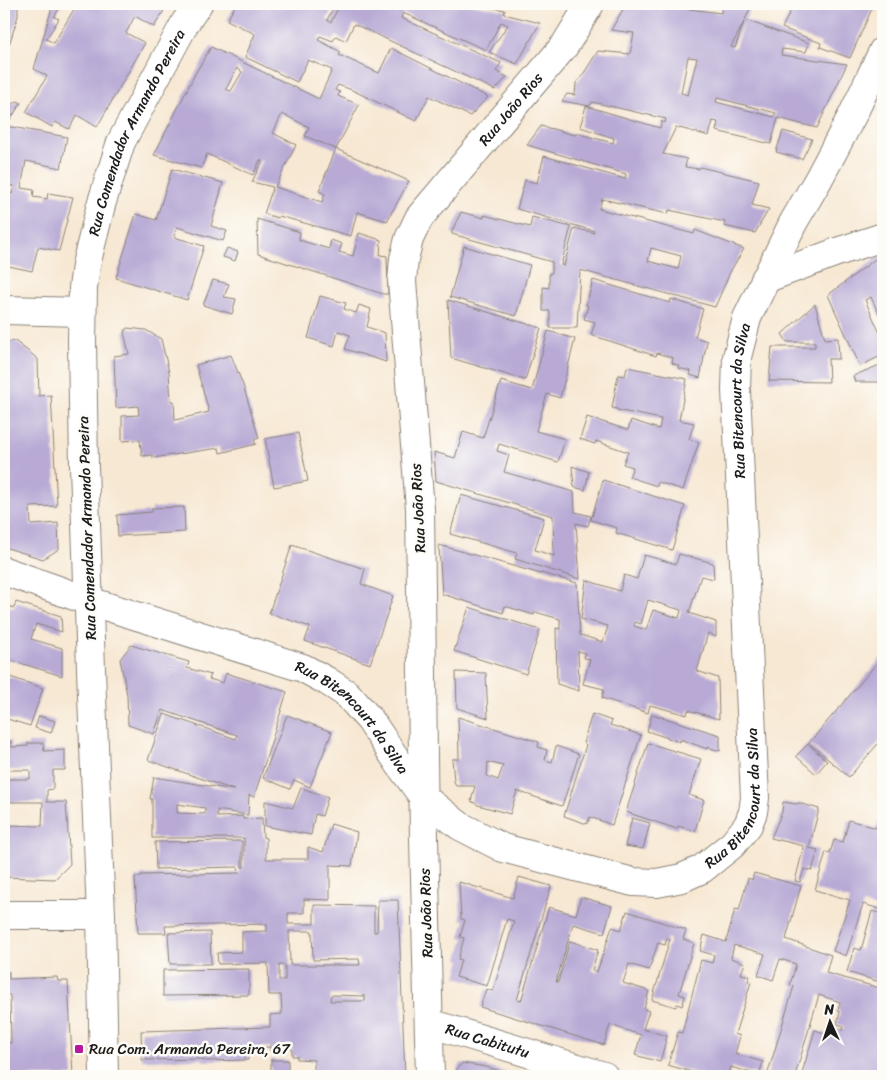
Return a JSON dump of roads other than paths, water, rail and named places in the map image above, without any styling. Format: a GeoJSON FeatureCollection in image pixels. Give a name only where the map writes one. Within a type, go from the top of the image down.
{"type":"FeatureCollection","features":[{"type":"Feature","properties":{"kind":"street","name":"Rua Comendador Armando Pereira"},"geometry":{"type":"LineString","coordinates":[[104,1076],[101,915],[84,456],[82,288],[101,205],[121,142],[185,23],[198,4]]}},
{"type":"Feature","properties":{"kind":"street","name":"Rua João Rios"},"geometry":{"type":"LineString","coordinates":[[430,1076],[420,509],[402,281],[404,258],[409,239],[419,218],[565,45],[590,4]]}},
{"type":"Feature","properties":{"kind":"street","name":"Rua Bitencourt da Silva"},"geometry":{"type":"LineString","coordinates":[[4,571],[89,601],[303,668],[327,681],[346,694],[370,720],[424,798],[460,826],[503,848],[632,882],[657,883],[682,878],[702,870],[733,844],[748,825],[753,812],[755,798],[736,390],[737,358],[741,338],[747,318],[765,279],[793,223],[853,114],[883,51]]}},
{"type":"Feature","properties":{"kind":"street"},"geometry":{"type":"LineString","coordinates":[[765,279],[883,237]]}},
{"type":"Feature","properties":{"kind":"street"},"geometry":{"type":"LineString","coordinates":[[4,310],[82,312]]}},
{"type":"Feature","properties":{"kind":"street"},"geometry":{"type":"LineString","coordinates":[[4,915],[101,915]]}},
{"type":"Feature","properties":{"kind":"street","name":"Rua Cabitutu"},"geometry":{"type":"LineString","coordinates":[[429,1023],[604,1076]]}},
{"type":"Feature","properties":{"kind":"waterway"},"geometry":{"type":"LineString","coordinates":[[4,32],[6,4]]}},
{"type":"Feature","properties":{"kind":"place","name":"Rua Com. Armando Pereira, 67"},"geometry":{"type":"Point","coordinates":[79,1049]}}]}
